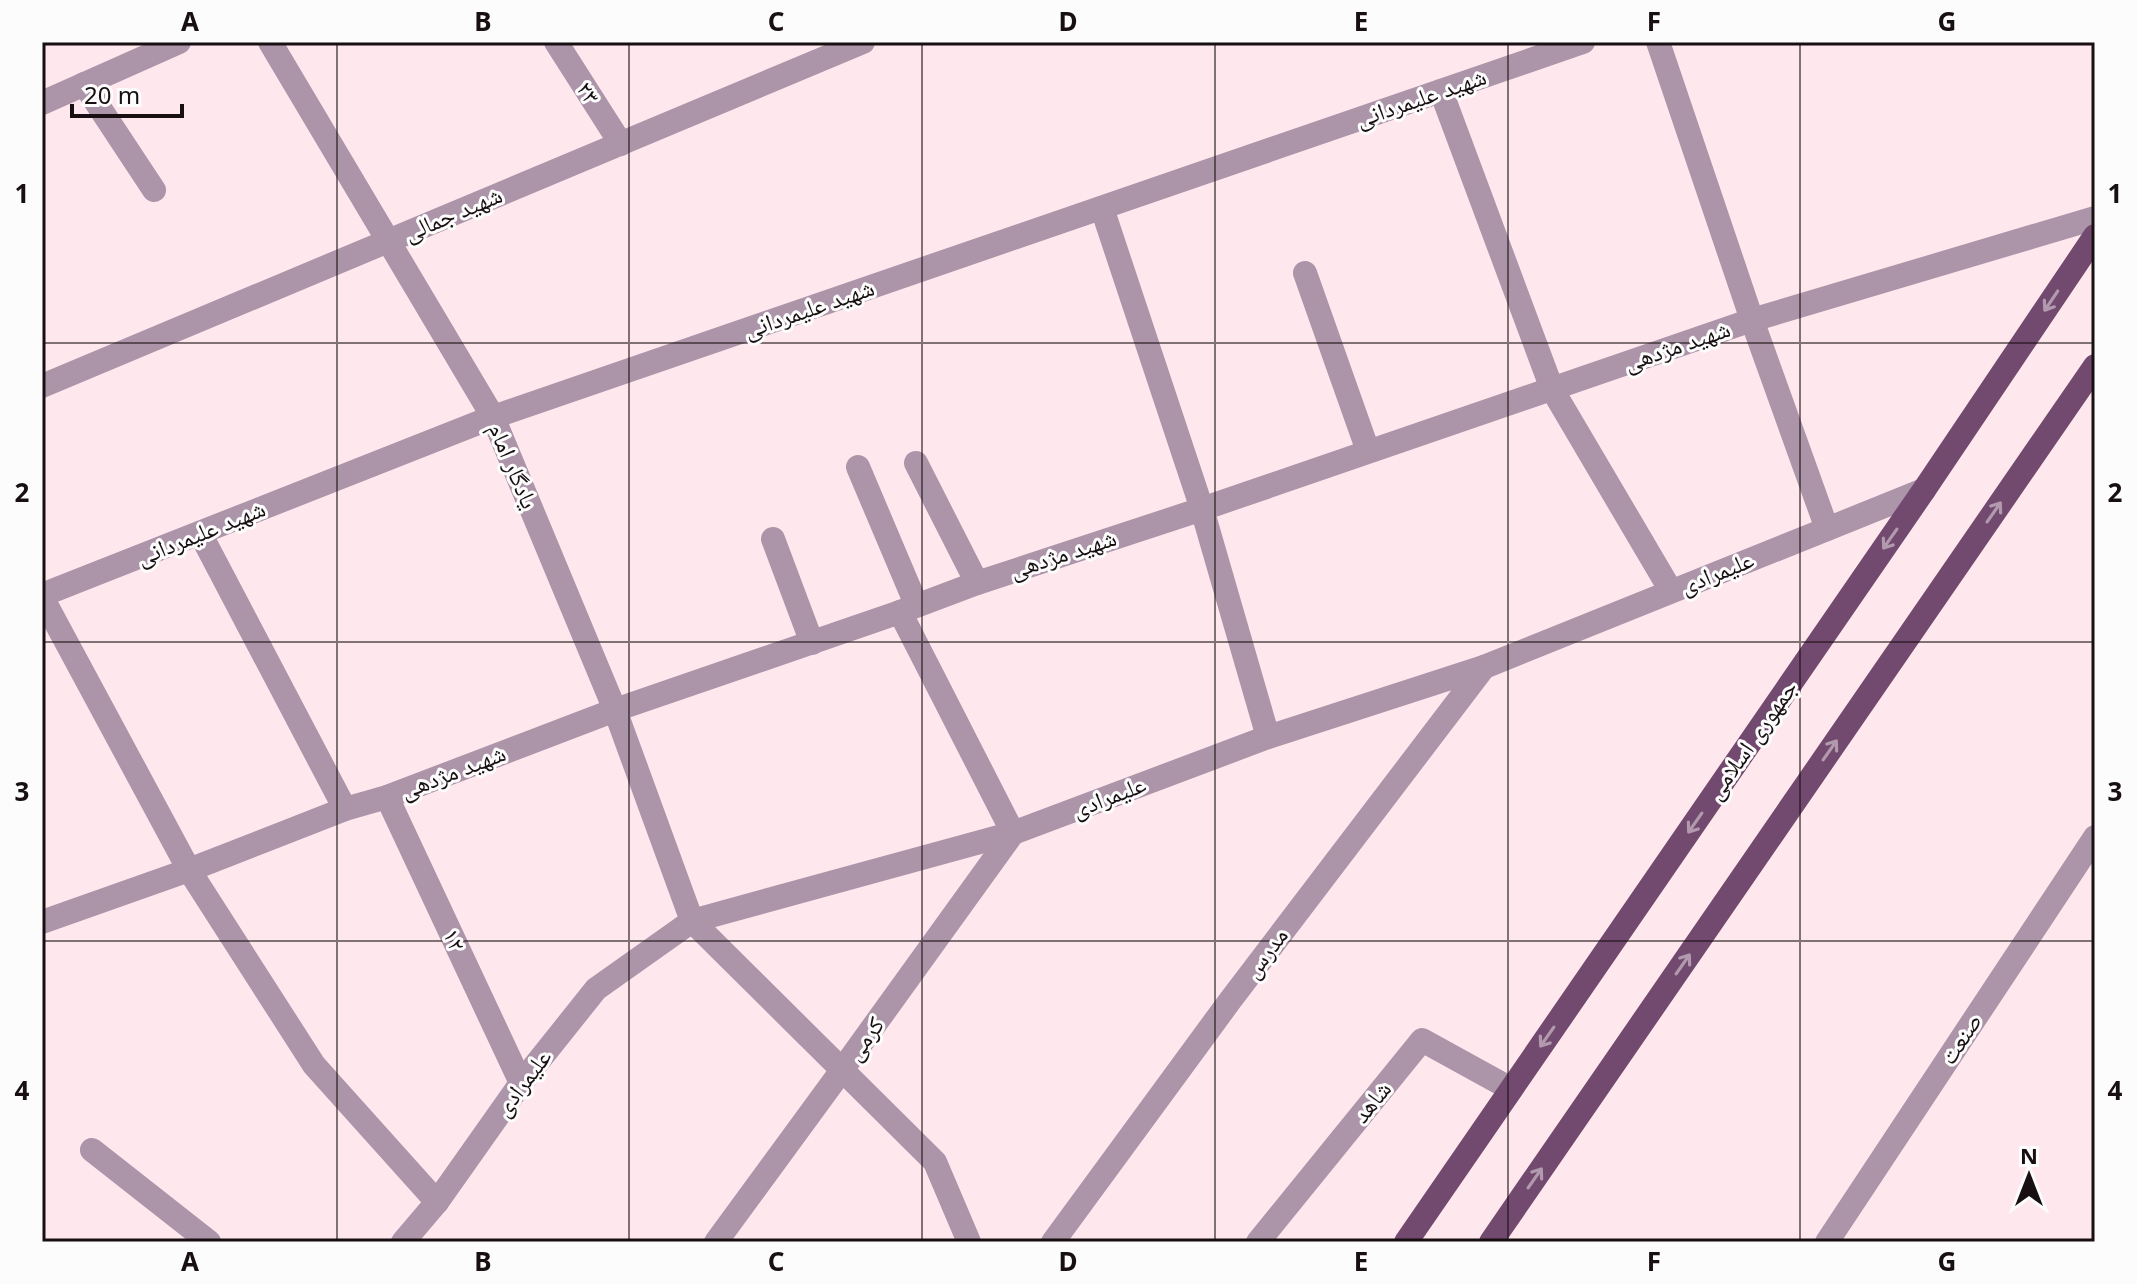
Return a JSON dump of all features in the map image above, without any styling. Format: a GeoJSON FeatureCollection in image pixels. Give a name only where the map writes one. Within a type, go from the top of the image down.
{"type":"FeatureCollection","features":[{"type":"Feature","properties":{"kind":"main road","name":"جمهوری اسلامی"},"geometry":{"type":"LineString","coordinates":[[1406,1242],[1924,490],[2095,236]]}},
{"type":"Feature","properties":{"kind":"main road"},"geometry":{"type":"LineString","coordinates":[[1491,1242],[2095,366]]}},
{"type":"Feature","properties":{"kind":"street"},"geometry":{"type":"LineString","coordinates":[[42,103],[179,42]]}},
{"type":"Feature","properties":{"kind":"street","name":"یادگار امام"},"geometry":{"type":"LineString","coordinates":[[270,42],[493,417],[615,710],[692,921]]}},
{"type":"Feature","properties":{"kind":"street","name":"۲۳"},"geometry":{"type":"LineString","coordinates":[[556,42],[621,144]]}},
{"type":"Feature","properties":{"kind":"street","name":"شهید جمالی"},"geometry":{"type":"LineString","coordinates":[[42,386],[863,42]]}},
{"type":"Feature","properties":{"kind":"street","name":"شهید علیمردانی"},"geometry":{"type":"LineString","coordinates":[[42,596],[493,417],[1583,42]]}},
{"type":"Feature","properties":{"kind":"street"},"geometry":{"type":"LineString","coordinates":[[1658,42],[1827,529]]}},
{"type":"Feature","properties":{"kind":"street"},"geometry":{"type":"LineString","coordinates":[[84,84],[154,190]]}},
{"type":"Feature","properties":{"kind":"street"},"geometry":{"type":"LineString","coordinates":[[1441,91],[1552,389],[1671,591]]}},
{"type":"Feature","properties":{"kind":"street"},"geometry":{"type":"LineString","coordinates":[[1102,208],[1202,509],[1268,737]]}},
{"type":"Feature","properties":{"kind":"street","name":"شهید مژدهی"},"geometry":{"type":"LineString","coordinates":[[42,922],[189,870],[345,809],[387,797],[615,710],[977,583],[1752,320],[2095,218]]}},
{"type":"Feature","properties":{"kind":"street"},"geometry":{"type":"LineString","coordinates":[[1305,273],[1368,451]]}},
{"type":"Feature","properties":{"kind":"street"},"geometry":{"type":"LineString","coordinates":[[916,463],[977,583]]}},
{"type":"Feature","properties":{"kind":"street"},"geometry":{"type":"LineString","coordinates":[[858,467],[908,608],[1013,833]]}},
{"type":"Feature","properties":{"kind":"street","name":"علیمرادی"},"geometry":{"type":"LineString","coordinates":[[403,1242],[437,1202],[521,1083],[596,989],[692,921],[1013,833],[1268,737],[1484,667],[1924,490]]}},
{"type":"Feature","properties":{"kind":"street"},"geometry":{"type":"LineString","coordinates":[[200,533],[345,809]]}},
{"type":"Feature","properties":{"kind":"street"},"geometry":{"type":"LineString","coordinates":[[773,539],[812,643]]}},
{"type":"Feature","properties":{"kind":"street"},"geometry":{"type":"LineString","coordinates":[[42,596],[189,870],[314,1065],[437,1202]]}},
{"type":"Feature","properties":{"kind":"street","name":"مدرس"},"geometry":{"type":"LineString","coordinates":[[1053,1242],[1229,1002],[1484,667]]}},
{"type":"Feature","properties":{"kind":"street","name":"۱۲"},"geometry":{"type":"LineString","coordinates":[[387,797],[521,1083]]}},
{"type":"Feature","properties":{"kind":"street","name":"کرمی"},"geometry":{"type":"LineString","coordinates":[[716,1242],[1013,833]]}},
{"type":"Feature","properties":{"kind":"street","name":"صنعت"},"geometry":{"type":"LineString","coordinates":[[1827,1242],[2095,837]]}},
{"type":"Feature","properties":{"kind":"street"},"geometry":{"type":"LineString","coordinates":[[692,921],[935,1162],[969,1242]]}},
{"type":"Feature","properties":{"kind":"street","name":"شاهد"},"geometry":{"type":"LineString","coordinates":[[1258,1242],[1422,1040],[1511,1089]]}},
{"type":"Feature","properties":{"kind":"street"},"geometry":{"type":"LineString","coordinates":[[92,1150],[209,1242]]}}]}
